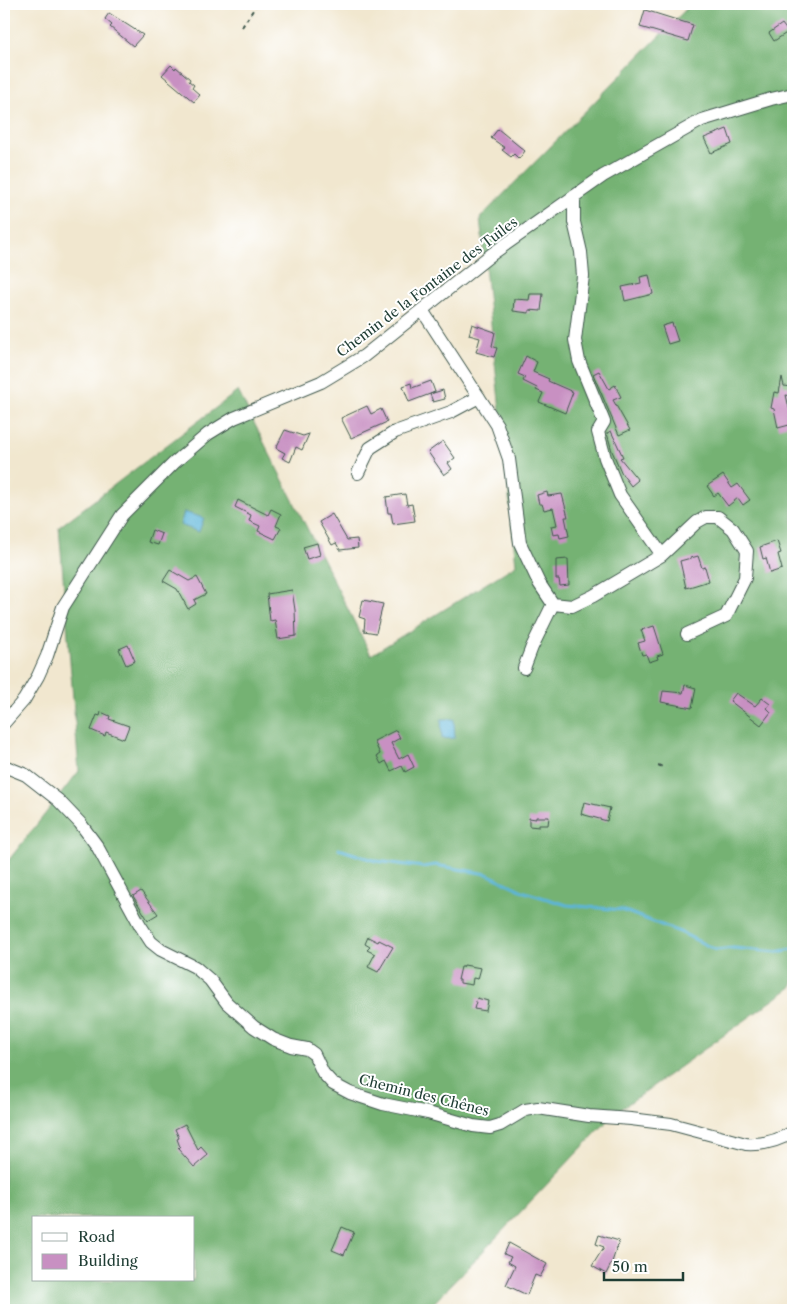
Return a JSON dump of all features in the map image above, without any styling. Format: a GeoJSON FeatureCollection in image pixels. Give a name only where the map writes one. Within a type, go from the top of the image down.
{"type":"FeatureCollection","features":[{"type":"Feature","properties":{"kind":"street","name":"Chemin de la Fontaine des Tuiles"},"geometry":{"type":"LineString","coordinates":[[4,723],[24,700],[38,676],[47,656],[63,607],[122,515],[174,463],[208,434],[234,418],[322,382],[364,356],[492,254],[603,176],[702,120],[793,94]]}},
{"type":"Feature","properties":{"kind":"street"},"geometry":{"type":"LineString","coordinates":[[574,196],[574,222],[581,252],[583,276],[574,340],[579,361],[604,422],[598,432],[605,458],[620,495],[662,555]]}},
{"type":"Feature","properties":{"kind":"street"},"geometry":{"type":"LineString","coordinates":[[422,310],[497,425],[509,459],[520,544],[552,604]]}},
{"type":"Feature","properties":{"kind":"street"},"geometry":{"type":"LineString","coordinates":[[358,473],[370,448],[395,432],[451,412],[479,397]]}},
{"type":"Feature","properties":{"kind":"street"},"geometry":{"type":"LineString","coordinates":[[552,604],[572,606],[593,596],[662,555],[697,522],[706,517],[718,517],[733,529],[747,551],[745,578],[726,616],[687,634]]}},
{"type":"Feature","properties":{"kind":"street"},"geometry":{"type":"LineString","coordinates":[[524,668],[552,604]]}},
{"type":"Feature","properties":{"kind":"street","name":"Chemin des Chênes"},"geometry":{"type":"LineString","coordinates":[[4,766],[26,775],[58,800],[80,823],[97,846],[151,942],[161,950],[195,967],[210,980],[226,1003],[254,1027],[272,1039],[291,1046],[307,1049],[314,1054],[322,1074],[333,1084],[350,1093],[384,1104],[428,1113],[474,1126],[490,1128],[500,1125],[525,1110],[538,1108],[588,1116],[671,1124],[746,1144],[771,1142],[793,1132]]}},
{"type":"Feature","properties":{"kind":"path"},"geometry":{"type":"LineString","coordinates":[[242,27],[257,4]]}},
{"type":"Feature","properties":{"kind":"path"},"geometry":{"type":"LineString","coordinates":[[658,764],[664,768]]}},
{"type":"Feature","properties":{"kind":"green space"},"geometry":{"type":"Polygon","coordinates":[[[691,4],[793,4],[793,986],[615,1113],[427,1310],[4,1310],[4,866],[79,771],[59,527],[238,391],[371,655],[516,565],[480,218],[691,4]]]}},
{"type":"Feature","properties":{"kind":"water"},"geometry":{"type":"Polygon","coordinates":[[[184,512],[204,518],[199,532],[180,525],[184,512]]]}},
{"type":"Feature","properties":{"kind":"water"},"geometry":{"type":"Polygon","coordinates":[[[441,719],[454,719],[455,738],[442,739],[441,719]]]}},
{"type":"Feature","properties":{"kind":"building"},"geometry":{"type":"Polygon","coordinates":[[[645,10],[693,25],[688,41],[640,27],[645,10]]]}},
{"type":"Feature","properties":{"kind":"building"},"geometry":{"type":"Polygon","coordinates":[[[109,13],[143,35],[133,46],[110,27],[112,25],[105,19],[109,13]]]}},
{"type":"Feature","properties":{"kind":"building"},"geometry":{"type":"Polygon","coordinates":[[[782,24],[788,32],[774,41],[769,33],[782,24]]]}},
{"type":"Feature","properties":{"kind":"building"},"geometry":{"type":"Polygon","coordinates":[[[171,65],[190,79],[189,81],[194,85],[192,88],[200,95],[194,102],[162,75],[171,65]]]}},
{"type":"Feature","properties":{"kind":"building"},"geometry":{"type":"Polygon","coordinates":[[[498,129],[525,151],[519,159],[514,154],[511,157],[502,150],[505,148],[491,138],[498,129]]]}},
{"type":"Feature","properties":{"kind":"building"},"geometry":{"type":"Polygon","coordinates":[[[727,129],[732,144],[711,153],[704,138],[727,129]]]}},
{"type":"Feature","properties":{"kind":"building"},"geometry":{"type":"Polygon","coordinates":[[[649,275],[653,294],[625,301],[622,287],[641,283],[640,277],[649,275]]]}},
{"type":"Feature","properties":{"kind":"building"},"geometry":{"type":"Polygon","coordinates":[[[530,294],[543,294],[541,311],[529,310],[529,313],[513,311],[514,299],[529,300],[530,294]]]}},
{"type":"Feature","properties":{"kind":"building"},"geometry":{"type":"Polygon","coordinates":[[[672,323],[678,341],[668,344],[662,326],[672,323]]]}},
{"type":"Feature","properties":{"kind":"building"},"geometry":{"type":"Polygon","coordinates":[[[472,324],[495,332],[492,346],[497,348],[494,357],[476,352],[480,338],[469,335],[472,324]]]}},
{"type":"Feature","properties":{"kind":"building"},"geometry":{"type":"Polygon","coordinates":[[[526,356],[537,362],[533,372],[573,392],[565,413],[539,402],[543,393],[523,381],[525,377],[518,374],[526,356]]]}},
{"type":"Feature","properties":{"kind":"building"},"geometry":{"type":"Polygon","coordinates":[[[599,371],[609,389],[615,385],[621,397],[613,400],[630,430],[619,435],[593,374],[599,371]]]}},
{"type":"Feature","properties":{"kind":"building"},"geometry":{"type":"Polygon","coordinates":[[[782,377],[784,386],[792,387],[791,396],[786,395],[793,424],[778,428],[774,409],[771,408],[774,392],[779,393],[782,377]]]}},
{"type":"Feature","properties":{"kind":"building"},"geometry":{"type":"Polygon","coordinates":[[[431,381],[435,392],[409,402],[403,386],[411,383],[412,388],[431,381]]]}},
{"type":"Feature","properties":{"kind":"building"},"geometry":{"type":"Polygon","coordinates":[[[443,390],[445,399],[433,402],[430,394],[443,390]]]}},
{"type":"Feature","properties":{"kind":"building"},"geometry":{"type":"Polygon","coordinates":[[[367,406],[371,414],[381,409],[387,422],[351,438],[341,418],[367,406]]]}},
{"type":"Feature","properties":{"kind":"building"},"geometry":{"type":"Polygon","coordinates":[[[285,430],[303,436],[309,434],[302,450],[296,447],[290,462],[282,458],[285,453],[276,448],[285,430]]]}},
{"type":"Feature","properties":{"kind":"building"},"geometry":{"type":"Polygon","coordinates":[[[611,431],[623,457],[620,458],[638,480],[631,486],[622,474],[612,451],[607,433],[611,431]]]}},
{"type":"Feature","properties":{"kind":"building"},"geometry":{"type":"Polygon","coordinates":[[[443,441],[455,458],[448,463],[452,469],[444,475],[428,452],[443,441]]]}},
{"type":"Feature","properties":{"kind":"building"},"geometry":{"type":"Polygon","coordinates":[[[723,475],[732,488],[738,484],[750,500],[743,505],[738,498],[728,506],[718,493],[714,496],[707,486],[723,475]]]}},
{"type":"Feature","properties":{"kind":"building"},"geometry":{"type":"Polygon","coordinates":[[[547,492],[548,496],[562,494],[568,517],[565,517],[569,536],[560,538],[559,534],[553,535],[551,526],[557,525],[553,508],[544,510],[542,504],[539,504],[537,495],[547,492]]]}},
{"type":"Feature","properties":{"kind":"building"},"geometry":{"type":"Polygon","coordinates":[[[405,494],[407,505],[412,504],[415,521],[393,524],[391,513],[388,513],[386,497],[405,494]]]}},
{"type":"Feature","properties":{"kind":"building"},"geometry":{"type":"Polygon","coordinates":[[[238,500],[268,515],[271,509],[281,514],[276,526],[281,528],[275,539],[258,531],[260,526],[249,521],[251,515],[235,507],[238,500]]]}},
{"type":"Feature","properties":{"kind":"building"},"geometry":{"type":"Polygon","coordinates":[[[332,514],[347,540],[357,539],[358,548],[340,550],[336,543],[332,545],[319,522],[332,514]]]}},
{"type":"Feature","properties":{"kind":"building"},"geometry":{"type":"Polygon","coordinates":[[[152,530],[162,534],[158,545],[148,542],[152,530]]]}},
{"type":"Feature","properties":{"kind":"building"},"geometry":{"type":"Polygon","coordinates":[[[777,541],[781,553],[778,554],[782,569],[770,573],[766,558],[763,559],[760,547],[777,541]]]}},
{"type":"Feature","properties":{"kind":"building"},"geometry":{"type":"Polygon","coordinates":[[[317,543],[320,555],[307,559],[303,547],[317,543]]]}},
{"type":"Feature","properties":{"kind":"building"},"geometry":{"type":"Polygon","coordinates":[[[698,556],[702,568],[705,567],[709,581],[686,588],[680,561],[698,556]]]}},
{"type":"Feature","properties":{"kind":"building"},"geometry":{"type":"Polygon","coordinates":[[[568,559],[569,585],[560,586],[559,579],[556,579],[556,560],[568,559]]]}},
{"type":"Feature","properties":{"kind":"building"},"geometry":{"type":"Polygon","coordinates":[[[170,570],[189,581],[197,577],[206,594],[194,600],[196,604],[188,609],[177,589],[163,581],[170,570]]]}},
{"type":"Feature","properties":{"kind":"building"},"geometry":{"type":"Polygon","coordinates":[[[292,590],[296,636],[278,639],[275,620],[270,621],[267,594],[292,590]]]}},
{"type":"Feature","properties":{"kind":"building"},"geometry":{"type":"Polygon","coordinates":[[[363,600],[383,604],[376,633],[364,631],[365,619],[359,617],[363,600]]]}},
{"type":"Feature","properties":{"kind":"building"},"geometry":{"type":"Polygon","coordinates":[[[654,626],[663,654],[657,656],[658,659],[649,662],[646,654],[642,655],[638,643],[645,641],[641,630],[654,626]]]}},
{"type":"Feature","properties":{"kind":"building"},"geometry":{"type":"Polygon","coordinates":[[[128,645],[135,661],[126,665],[119,649],[128,645]]]}},
{"type":"Feature","properties":{"kind":"building"},"geometry":{"type":"Polygon","coordinates":[[[685,685],[696,688],[692,708],[661,702],[663,691],[683,693],[685,685]]]}},
{"type":"Feature","properties":{"kind":"building"},"geometry":{"type":"Polygon","coordinates":[[[736,693],[755,706],[762,698],[770,704],[767,708],[771,712],[761,725],[730,701],[736,693]]]}},
{"type":"Feature","properties":{"kind":"building"},"geometry":{"type":"Polygon","coordinates":[[[101,712],[110,716],[109,719],[129,726],[124,739],[106,732],[105,736],[91,730],[97,715],[100,716],[101,712]]]}},
{"type":"Feature","properties":{"kind":"building"},"geometry":{"type":"Polygon","coordinates":[[[396,730],[400,738],[391,743],[399,759],[408,754],[414,767],[405,772],[402,766],[391,771],[386,761],[381,764],[377,756],[380,754],[374,741],[396,730]]]}},
{"type":"Feature","properties":{"kind":"building"},"geometry":{"type":"Polygon","coordinates":[[[584,802],[610,808],[607,821],[581,814],[584,802]]]}},
{"type":"Feature","properties":{"kind":"building"},"geometry":{"type":"Polygon","coordinates":[[[536,817],[549,817],[548,825],[539,825],[539,827],[529,826],[529,818],[536,819],[536,817]]]}},
{"type":"Feature","properties":{"kind":"building"},"geometry":{"type":"Polygon","coordinates":[[[141,891],[158,914],[148,920],[133,896],[141,891]]]}},
{"type":"Feature","properties":{"kind":"building"},"geometry":{"type":"Polygon","coordinates":[[[368,937],[393,947],[378,972],[368,967],[375,954],[367,950],[370,947],[365,944],[368,937]]]}},
{"type":"Feature","properties":{"kind":"building"},"geometry":{"type":"Polygon","coordinates":[[[464,965],[481,968],[478,979],[473,978],[472,985],[460,983],[460,980],[458,980],[461,967],[464,965]]]}},
{"type":"Feature","properties":{"kind":"building"},"geometry":{"type":"Polygon","coordinates":[[[477,998],[488,1001],[486,1011],[474,1009],[477,998]]]}},
{"type":"Feature","properties":{"kind":"building"},"geometry":{"type":"Polygon","coordinates":[[[185,1124],[198,1150],[201,1147],[208,1155],[194,1167],[178,1149],[180,1147],[177,1139],[179,1138],[175,1129],[185,1124]]]}},
{"type":"Feature","properties":{"kind":"building"},"geometry":{"type":"Polygon","coordinates":[[[342,1227],[354,1232],[344,1255],[332,1250],[342,1227]]]}},
{"type":"Feature","properties":{"kind":"building"},"geometry":{"type":"Polygon","coordinates":[[[599,1235],[619,1241],[606,1274],[592,1266],[604,1247],[596,1244],[599,1235]]]}},
{"type":"Feature","properties":{"kind":"building"},"geometry":{"type":"Polygon","coordinates":[[[509,1243],[547,1264],[540,1277],[535,1275],[527,1295],[506,1285],[515,1266],[508,1262],[511,1257],[504,1254],[509,1243]]]}},
{"type":"Feature","properties":{"kind":"waterway"},"geometry":{"type":"LineString","coordinates":[[339,849],[376,861],[423,867],[435,865],[487,874],[525,892],[567,905],[622,910],[680,932],[716,950],[733,948],[777,952],[793,949]]}}]}
